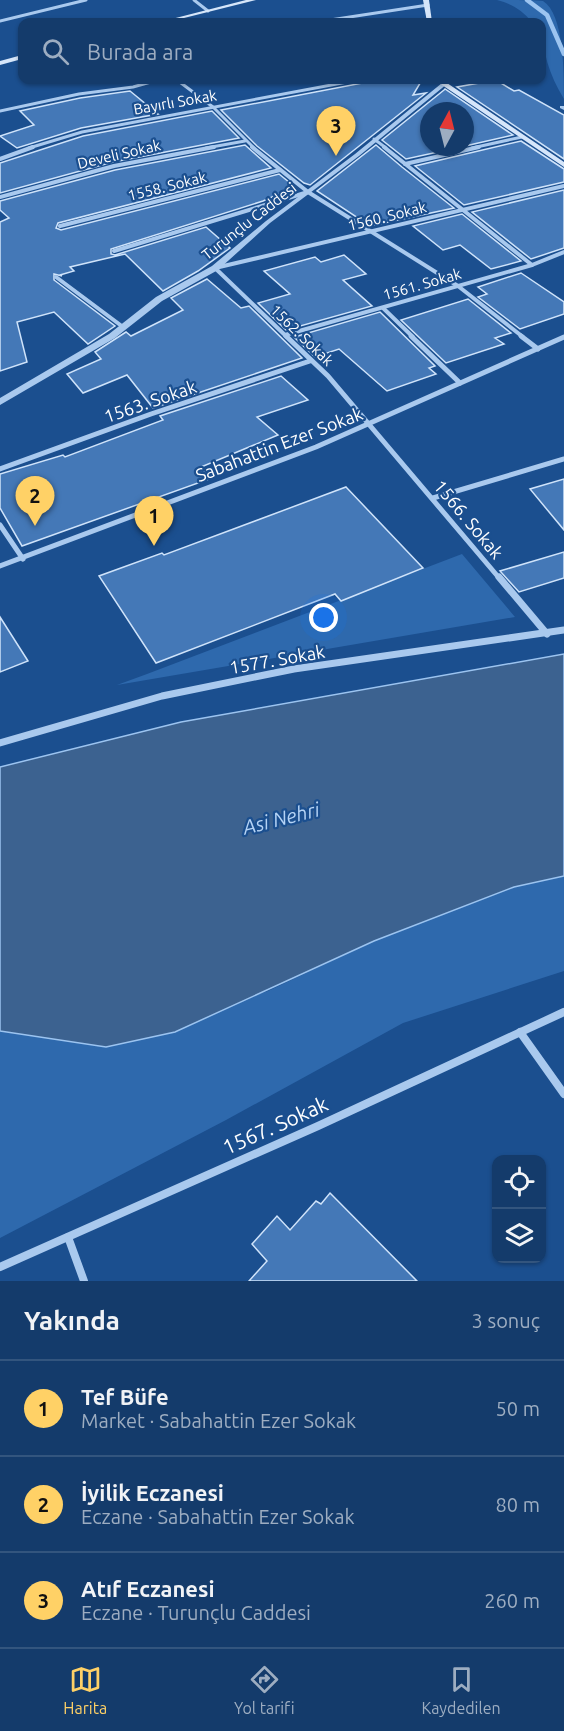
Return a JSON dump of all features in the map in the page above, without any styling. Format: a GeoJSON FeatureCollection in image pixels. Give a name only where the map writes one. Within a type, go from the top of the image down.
{"type":"FeatureCollection","features":[{"type":"Feature","properties":{"kind":"main road"},"geometry":{"type":"LineString","coordinates":[[179,18],[254,0]]}},
{"type":"Feature","properties":{"kind":"main road"},"geometry":{"type":"LineString","coordinates":[[427,3],[429,18]]}},
{"type":"Feature","properties":{"kind":"main road"},"geometry":{"type":"LineString","coordinates":[[0,63],[18,58]]}},
{"type":"Feature","properties":{"kind":"main road"},"geometry":{"type":"LineString","coordinates":[[446,84],[564,165]]}},
{"type":"Feature","properties":{"kind":"street"},"geometry":{"type":"LineString","coordinates":[[0,21],[86,0]]}},
{"type":"Feature","properties":{"kind":"street"},"geometry":{"type":"LineString","coordinates":[[194,0],[208,11]]}},
{"type":"Feature","properties":{"kind":"street"},"geometry":{"type":"LineString","coordinates":[[340,18],[427,3]]}},
{"type":"Feature","properties":{"kind":"street"},"geometry":{"type":"LineString","coordinates":[[0,111],[80,94],[144,84]]}},
{"type":"Feature","properties":{"kind":"street"},"geometry":{"type":"LineString","coordinates":[[182,84],[213,107],[245,141],[308,192],[458,286],[538,349]]}},
{"type":"Feature","properties":{"kind":"street","name":"Bayırlı Sokak"},"geometry":{"type":"LineString","coordinates":[[0,159],[82,132],[337,84]]}},
{"type":"Feature","properties":{"kind":"street","name":"Turunçlu Caddesi"},"geometry":{"type":"LineString","coordinates":[[0,402],[123,327],[159,299],[215,268],[268,222],[441,84]]}},
{"type":"Feature","properties":{"kind":"street"},"geometry":{"type":"LineString","coordinates":[[405,164],[522,137]]}},
{"type":"Feature","properties":{"kind":"street"},"geometry":{"type":"LineString","coordinates":[[374,139],[532,265]]}},
{"type":"Feature","properties":{"kind":"street","name":"Develi Sokak"},"geometry":{"type":"LineString","coordinates":[[0,197],[114,166],[245,141]]}},
{"type":"Feature","properties":{"kind":"street","name":"1558. Sokak"},"geometry":{"type":"LineString","coordinates":[[60,226],[280,170]]}},
{"type":"Feature","properties":{"kind":"street","name":"1560. Sokak"},"geometry":{"type":"LineString","coordinates":[[215,268],[564,186]]}},
{"type":"Feature","properties":{"kind":"street"},"geometry":{"type":"LineString","coordinates":[[114,251],[308,192]]}},
{"type":"Feature","properties":{"kind":"street","name":"1561. Sokak"},"geometry":{"type":"LineString","coordinates":[[285,335],[532,265],[564,252]]}},
{"type":"Feature","properties":{"kind":"street","name":"1562. Sokak"},"geometry":{"type":"LineString","coordinates":[[215,268],[328,376],[369,423]]}},
{"type":"Feature","properties":{"kind":"street"},"geometry":{"type":"LineString","coordinates":[[56,277],[123,327]]}},
{"type":"Feature","properties":{"kind":"street"},"geometry":{"type":"LineString","coordinates":[[383,308],[460,383]]}},
{"type":"Feature","properties":{"kind":"street","name":"Sabahattin Ezer Sokak"},"geometry":{"type":"LineString","coordinates":[[0,566],[316,447],[564,337]]}},
{"type":"Feature","properties":{"kind":"street","name":"1563. Sokak"},"geometry":{"type":"LineString","coordinates":[[0,469],[151,414],[310,361]]}},
{"type":"Feature","properties":{"kind":"street","name":"1566. Sokak"},"geometry":{"type":"LineString","coordinates":[[369,423],[547,633]]}},
{"type":"Feature","properties":{"kind":"street"},"geometry":{"type":"LineString","coordinates":[[433,498],[564,459]]}},
{"type":"Feature","properties":{"kind":"street"},"geometry":{"type":"LineString","coordinates":[[0,525],[23,559]]}},
{"type":"Feature","properties":{"kind":"street","name":"1577. Sokak"},"geometry":{"type":"LineString","coordinates":[[0,744],[162,696],[283,671],[564,630]]}},
{"type":"Feature","properties":{"kind":"street","name":"1567. Sokak"},"geometry":{"type":"LineString","coordinates":[[0,1267],[564,1012]]}},
{"type":"Feature","properties":{"kind":"street"},"geometry":{"type":"LineString","coordinates":[[520,1032],[564,1094]]}},
{"type":"Feature","properties":{"kind":"street"},"geometry":{"type":"LineString","coordinates":[[68,1237],[84,1281]]}},
{"type":"Feature","properties":{"kind":"shaded area"},"geometry":{"type":"Polygon","coordinates":[[[497,0],[543,1],[550,8],[559,31],[564,74],[564,99],[547,62],[546,18],[528,18],[507,3],[497,0]]]}},
{"type":"Feature","properties":{"kind":"shaded area"},"geometry":{"type":"Polygon","coordinates":[[[462,554],[515,617],[117,685],[147,674],[462,554]]]}},
{"type":"Feature","properties":{"kind":"shaded area"},"geometry":{"type":"Polygon","coordinates":[[[564,876],[564,971],[403,1023],[226,1120],[0,1238],[0,1031],[106,1047],[268,991],[374,941],[514,887],[564,876]]]}},
{"type":"Feature","properties":{"kind":"water","name":"Asi Nehri"},"geometry":{"type":"Polygon","coordinates":[[[564,654],[564,876],[514,887],[374,941],[175,1032],[106,1047],[0,1031],[0,767],[181,722],[564,654]]]}},
{"type":"Feature","properties":{"kind":"building"},"geometry":{"type":"Polygon","coordinates":[[[357,84],[420,84],[413,95],[426,93],[310,185],[304,183],[257,146],[221,110],[357,84]]]}},
{"type":"Feature","properties":{"kind":"building"},"geometry":{"type":"Polygon","coordinates":[[[474,84],[503,84],[514,91],[519,90],[564,115],[564,159],[457,87],[474,84]]]}},
{"type":"Feature","properties":{"kind":"building"},"geometry":{"type":"Polygon","coordinates":[[[445,89],[464,102],[429,102],[445,89]]]}},
{"type":"Feature","properties":{"kind":"building"},"geometry":{"type":"Polygon","coordinates":[[[130,91],[158,114],[81,128],[17,148],[0,136],[34,125],[20,111],[80,98],[130,91]]]}},
{"type":"Feature","properties":{"kind":"building"},"geometry":{"type":"Polygon","coordinates":[[[420,109],[420,156],[406,159],[382,140],[420,109]]]}},
{"type":"Feature","properties":{"kind":"building"},"geometry":{"type":"Polygon","coordinates":[[[474,109],[513,135],[474,144],[474,109]]]}},
{"type":"Feature","properties":{"kind":"building"},"geometry":{"type":"Polygon","coordinates":[[[212,111],[239,138],[113,162],[0,193],[0,163],[83,136],[212,111]]]}},
{"type":"Feature","properties":{"kind":"building"},"geometry":{"type":"Polygon","coordinates":[[[521,141],[564,169],[564,182],[464,205],[415,166],[457,156],[474,156],[474,152],[521,141]]]}},
{"type":"Feature","properties":{"kind":"building"},"geometry":{"type":"Polygon","coordinates":[[[245,145],[271,168],[58,223],[56,228],[61,230],[279,174],[295,187],[263,201],[111,249],[111,254],[115,255],[206,227],[230,248],[198,271],[163,291],[125,254],[70,267],[74,271],[60,275],[62,276],[54,274],[54,280],[115,326],[88,344],[54,312],[17,322],[27,362],[0,371],[0,222],[9,218],[0,210],[0,201],[115,170],[245,145]]]}},
{"type":"Feature","properties":{"kind":"building"},"geometry":{"type":"Polygon","coordinates":[[[376,145],[454,208],[370,226],[317,191],[376,145]]]}},
{"type":"Feature","properties":{"kind":"building"},"geometry":{"type":"Polygon","coordinates":[[[564,190],[564,248],[531,259],[472,212],[564,190]]]}},
{"type":"Feature","properties":{"kind":"building"},"geometry":{"type":"Polygon","coordinates":[[[462,214],[521,261],[491,269],[460,245],[443,250],[413,226],[462,214]]]}},
{"type":"Feature","properties":{"kind":"building"},"geometry":{"type":"Polygon","coordinates":[[[344,255],[366,274],[343,280],[372,306],[286,330],[258,303],[290,294],[264,271],[315,257],[321,262],[344,255]]]}},
{"type":"Feature","properties":{"kind":"building"},"geometry":{"type":"Polygon","coordinates":[[[521,273],[564,302],[564,314],[520,329],[478,297],[487,294],[478,287],[521,273]]]}},
{"type":"Feature","properties":{"kind":"building"},"geometry":{"type":"Polygon","coordinates":[[[207,279],[241,308],[249,306],[302,358],[153,408],[127,375],[83,393],[67,374],[101,359],[95,352],[126,332],[131,336],[183,310],[171,298],[207,279]]]}},
{"type":"Feature","properties":{"kind":"building"},"geometry":{"type":"Polygon","coordinates":[[[468,299],[511,333],[495,338],[504,344],[446,363],[401,320],[468,299]]]}},
{"type":"Feature","properties":{"kind":"building"},"geometry":{"type":"Polygon","coordinates":[[[380,312],[435,366],[429,368],[436,374],[387,391],[339,349],[315,357],[294,337],[380,312]]]}},
{"type":"Feature","properties":{"kind":"building"},"geometry":{"type":"Polygon","coordinates":[[[281,376],[308,400],[257,417],[278,435],[201,467],[212,478],[22,546],[0,508],[0,474],[63,455],[65,457],[163,420],[160,416],[281,376]]]}},
{"type":"Feature","properties":{"kind":"building"},"geometry":{"type":"Polygon","coordinates":[[[564,479],[564,530],[530,489],[564,479]]]}},
{"type":"Feature","properties":{"kind":"building"},"geometry":{"type":"Polygon","coordinates":[[[346,487],[423,568],[341,601],[335,594],[156,663],[99,576],[162,553],[164,555],[346,487]]]}},
{"type":"Feature","properties":{"kind":"building"},"geometry":{"type":"Polygon","coordinates":[[[564,552],[564,578],[519,592],[500,571],[564,552]]]}},
{"type":"Feature","properties":{"kind":"building"},"geometry":{"type":"Polygon","coordinates":[[[0,617],[28,661],[0,672],[0,617]]]}},
{"type":"Feature","properties":{"kind":"building"},"geometry":{"type":"Polygon","coordinates":[[[330,1193],[417,1281],[249,1281],[267,1261],[252,1244],[277,1216],[290,1230],[316,1201],[321,1204],[330,1193]]]}},
{"type":"Feature","properties":{"kind":"waterway"},"geometry":{"type":"LineString","coordinates":[[527,0],[547,15],[564,54]]}},
{"type":"Feature","properties":{"kind":"place","name":"Atıf Eczanesi"},"geometry":{"type":"Point","coordinates":[336,156]}},
{"type":"Feature","properties":{"kind":"place","name":"İyilik Eczanesi"},"geometry":{"type":"Point","coordinates":[35,526]}},
{"type":"Feature","properties":{"kind":"place","name":"Tef Büfe"},"geometry":{"type":"Point","coordinates":[154,546]}}]}
